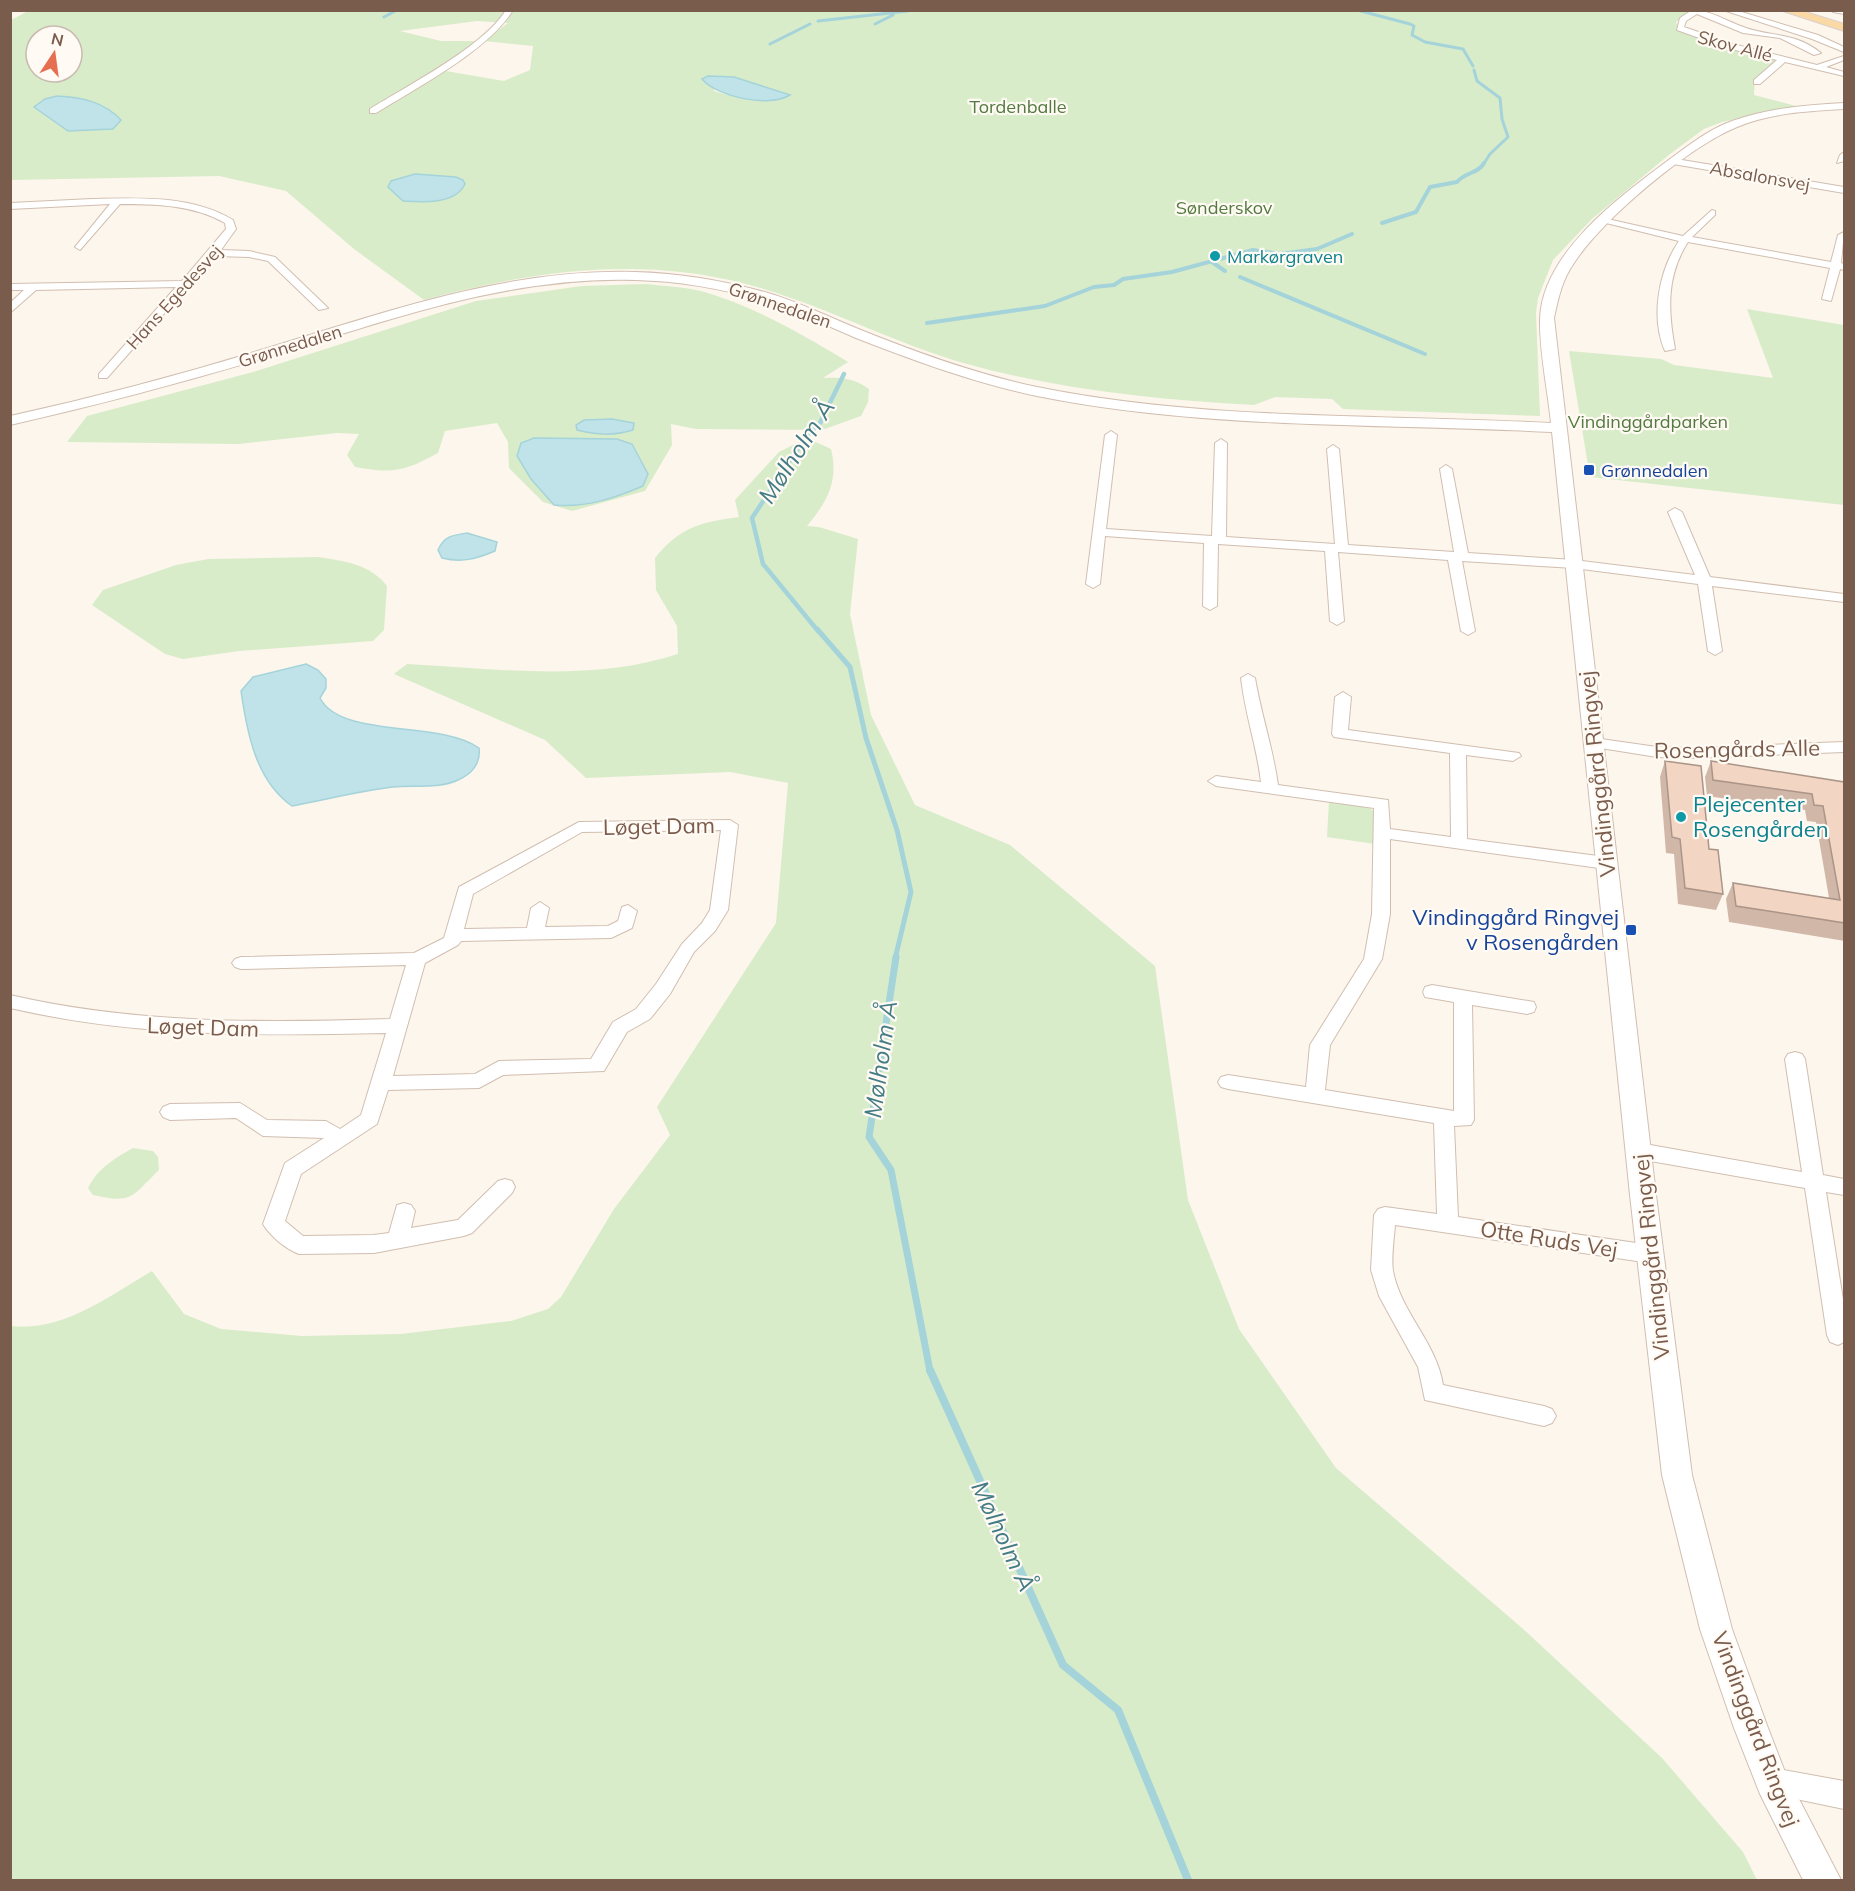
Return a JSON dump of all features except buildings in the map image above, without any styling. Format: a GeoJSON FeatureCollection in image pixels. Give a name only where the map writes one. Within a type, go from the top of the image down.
{"type":"FeatureCollection","features":[{"type":"Feature","properties":{"kind":"main road"},"geometry":{"type":"LineString","coordinates":[[1777,10],[1845,28]]}},
{"type":"Feature","properties":{"kind":"main road"},"geometry":{"type":"LineString","coordinates":[[1785,10],[1812,19]]}},
{"type":"Feature","properties":{"kind":"street"},"geometry":{"type":"LineString","coordinates":[[373,111],[485,36],[505,21],[510,10]]}},
{"type":"Feature","properties":{"kind":"street"},"geometry":{"type":"LineString","coordinates":[[1726,10],[1815,37],[1845,50]]}},
{"type":"Feature","properties":{"kind":"street"},"geometry":{"type":"LineString","coordinates":[[1836,10],[1845,12]]}},
{"type":"Feature","properties":{"kind":"street"},"geometry":{"type":"LineString","coordinates":[[1698,11],[1746,31],[1782,36],[1817,53]]}},
{"type":"Feature","properties":{"kind":"street","name":"Skov Allé"},"geometry":{"type":"LineString","coordinates":[[1698,11],[1683,20],[1680,28],[1710,40],[1845,74]]}},
{"type":"Feature","properties":{"kind":"street"},"geometry":{"type":"LineString","coordinates":[[1817,67],[1845,58]]}},
{"type":"Feature","properties":{"kind":"street","name":"Skov Allé"},"geometry":{"type":"LineString","coordinates":[[1757,82],[1783,59]]}},
{"type":"Feature","properties":{"kind":"street","name":"Vindinggård Ringvej"},"geometry":{"type":"LineString","coordinates":[[1823,1881],[1800,1841],[1772,1782],[1716,1629],[1677,1475],[1557,428],[1548,330],[1548,304],[1563,268],[1588,236],[1603,221],[1717,130],[1732,124],[1803,108],[1845,106]]}},
{"type":"Feature","properties":{"kind":"street","name":"Absalonsvej"},"geometry":{"type":"LineString","coordinates":[[1676,162],[1845,190]]}},
{"type":"Feature","properties":{"kind":"street"},"geometry":{"type":"LineString","coordinates":[[80,247],[116,203]]}},
{"type":"Feature","properties":{"kind":"street","name":"Hans Egedesvej"},"geometry":{"type":"LineString","coordinates":[[10,206],[116,203],[191,205],[222,214],[230,222],[231,229],[214,253],[104,376]]}},
{"type":"Feature","properties":{"kind":"street"},"geometry":{"type":"LineString","coordinates":[[1669,349],[1662,310],[1664,291],[1673,261],[1685,239],[1712,213]]}},
{"type":"Feature","properties":{"kind":"street"},"geometry":{"type":"LineString","coordinates":[[1603,221],[1685,239],[1840,267]]}},
{"type":"Feature","properties":{"kind":"street"},"geometry":{"type":"LineString","coordinates":[[1827,299],[1840,267],[1843,235]]}},
{"type":"Feature","properties":{"kind":"street"},"geometry":{"type":"LineString","coordinates":[[214,253],[249,254],[271,259],[323,309]]}},
{"type":"Feature","properties":{"kind":"street","name":"Grønnedalen"},"geometry":{"type":"LineString","coordinates":[[10,421],[162,384],[463,293],[538,279],[606,274],[663,276],[727,286],[766,297],[992,381],[1109,404],[1201,412],[1557,428]]}},
{"type":"Feature","properties":{"kind":"street"},"geometry":{"type":"LineString","coordinates":[[10,287],[185,284]]}},
{"type":"Feature","properties":{"kind":"street"},"geometry":{"type":"LineString","coordinates":[[10,310],[34,286]]}},
{"type":"Feature","properties":{"kind":"street"},"geometry":{"type":"LineString","coordinates":[[1093,584],[1111,435]]}},
{"type":"Feature","properties":{"kind":"street"},"geometry":{"type":"LineString","coordinates":[[1210,606],[1221,443]]}},
{"type":"Feature","properties":{"kind":"street"},"geometry":{"type":"LineString","coordinates":[[1333,449],[1337,621]]}},
{"type":"Feature","properties":{"kind":"street"},"geometry":{"type":"LineString","coordinates":[[1446,469],[1468,631]]}},
{"type":"Feature","properties":{"kind":"street"},"geometry":{"type":"LineString","coordinates":[[1675,512],[1704,580],[1715,651]]}},
{"type":"Feature","properties":{"kind":"street"},"geometry":{"type":"LineString","coordinates":[[1099,532],[1574,564],[1845,598]]}},
{"type":"Feature","properties":{"kind":"street"},"geometry":{"type":"LineString","coordinates":[[1248,678],[1252,707],[1261,731],[1270,788]]}},
{"type":"Feature","properties":{"kind":"street"},"geometry":{"type":"LineString","coordinates":[[1342,697],[1340,734],[1513,756]]}},
{"type":"Feature","properties":{"kind":"street"},"geometry":{"type":"LineString","coordinates":[[1261,731],[1279,730]]}},
{"type":"Feature","properties":{"kind":"street","name":"Rosengårds Alle"},"geometry":{"type":"LineString","coordinates":[[1594,743],[1657,752],[1693,753],[1845,747]]}},
{"type":"Feature","properties":{"kind":"street"},"geometry":{"type":"LineString","coordinates":[[1458,749],[1459,843]]}},
{"type":"Feature","properties":{"kind":"street"},"geometry":{"type":"LineString","coordinates":[[1216,781],[1382,804],[1381,914],[1373,960],[1320,1045],[1315,1096]]}},
{"type":"Feature","properties":{"kind":"street","name":"Løget Dam"},"geometry":{"type":"LineString","coordinates":[[381,1083],[479,1081],[499,1068],[597,1066],[620,1027],[643,1014],[663,989],[688,948],[709,927],[719,910],[730,825],[579,827],[465,891],[454,934]]}},
{"type":"Feature","properties":{"kind":"street"},"geometry":{"type":"LineString","coordinates":[[1383,833],[1606,863]]}},
{"type":"Feature","properties":{"kind":"street"},"geometry":{"type":"LineString","coordinates":[[535,933],[540,908]]}},
{"type":"Feature","properties":{"kind":"street"},"geometry":{"type":"LineString","coordinates":[[241,963],[417,959],[452,941],[454,934],[611,932],[626,924],[628,911]]}},
{"type":"Feature","properties":{"kind":"street"},"geometry":{"type":"LineString","coordinates":[[417,959],[370,1119],[292,1169],[274,1224],[299,1245],[374,1244],[464,1227],[505,1186]]}},
{"type":"Feature","properties":{"kind":"street"},"geometry":{"type":"LineString","coordinates":[[1432,992],[1527,1007]]}},
{"type":"Feature","properties":{"kind":"street"},"geometry":{"type":"LineString","coordinates":[[1228,1082],[1464,1120],[1463,997]]}},
{"type":"Feature","properties":{"kind":"street","name":"Løget Dam"},"geometry":{"type":"LineString","coordinates":[[10,1001],[96,1019],[158,1027],[227,1030],[397,1026]]}},
{"type":"Feature","properties":{"kind":"street"},"geometry":{"type":"LineString","coordinates":[[1795,1059],[1838,1335]]}},
{"type":"Feature","properties":{"kind":"street"},"geometry":{"type":"LineString","coordinates":[[170,1112],[240,1110],[263,1128],[326,1129],[339,1139]]}},
{"type":"Feature","properties":{"kind":"street","name":"Otte Ruds Vej"},"geometry":{"type":"LineString","coordinates":[[1444,1117],[1448,1223]]}},
{"type":"Feature","properties":{"kind":"street"},"geometry":{"type":"LineString","coordinates":[[1639,1151],[1845,1187]]}},
{"type":"Feature","properties":{"kind":"street"},"geometry":{"type":"LineString","coordinates":[[398,1239],[404,1210]]}},
{"type":"Feature","properties":{"kind":"street","name":"Otte Ruds Vej"},"geometry":{"type":"LineString","coordinates":[[1544,1416],[1433,1393],[1429,1366],[1390,1296],[1382,1270],[1385,1215],[1650,1254]]}},
{"type":"Feature","properties":{"kind":"street"},"geometry":{"type":"LineString","coordinates":[[1772,1782],[1845,1795]]}},
{"type":"Feature","properties":{"kind":"green space","name":"Sønderskov"},"geometry":{"type":"Polygon","coordinates":[[[30,10],[1692,11],[1676,22],[1678,28],[1721,45],[1777,59],[1755,79],[1754,95],[1796,106],[1722,122],[1704,129],[1670,154],[1592,219],[1553,260],[1538,298],[1536,313],[1540,416],[1343,409],[1332,399],[1275,397],[1254,405],[1181,400],[1038,381],[967,364],[774,292],[705,275],[624,269],[584,271],[504,281],[424,300],[354,249],[286,191],[219,176],[11,180],[11,20],[30,10]],[[477,21],[400,31],[441,41],[484,41],[508,23],[477,21]],[[484,41],[440,70],[504,81],[530,70],[533,46],[484,41]],[[708,76],[714,91],[733,96],[752,99],[789,95],[734,77],[708,76]]]}},
{"type":"Feature","properties":{"kind":"green space"},"geometry":{"type":"Polygon","coordinates":[[[646,284],[701,291],[740,304],[795,331],[848,362],[823,378],[847,379],[858,382],[869,389],[868,402],[861,416],[822,430],[696,429],[671,424],[672,445],[645,491],[572,511],[543,502],[509,468],[508,442],[497,423],[445,431],[438,453],[416,464],[389,470],[355,467],[347,455],[359,434],[337,433],[239,444],[67,442],[87,416],[253,372],[476,301],[582,286],[646,284]]]}},
{"type":"Feature","properties":{"kind":"green space","name":"Vindinggårdparken"},"geometry":{"type":"Polygon","coordinates":[[[1747,309],[1844,325],[1844,505],[1590,477],[1569,351],[1661,359],[1674,365],[1773,378],[1747,309]]]}},
{"type":"Feature","properties":{"kind":"green space"},"geometry":{"type":"Polygon","coordinates":[[[807,438],[831,449],[833,471],[830,490],[807,526],[819,527],[858,539],[850,614],[871,715],[915,805],[1010,845],[1155,966],[1188,1200],[1239,1329],[1336,1468],[1522,1628],[1662,1758],[1743,1852],[1757,1880],[11,1880],[11,1326],[30,1326],[67,1318],[102,1301],[152,1271],[184,1314],[221,1329],[302,1336],[401,1334],[511,1321],[548,1309],[561,1297],[614,1209],[670,1135],[657,1107],[776,923],[788,783],[730,772],[586,778],[545,740],[394,674],[407,664],[509,670],[578,671],[646,663],[678,654],[677,626],[656,590],[655,558],[673,539],[692,528],[713,521],[739,517],[735,500],[779,452],[807,438]]]}},
{"type":"Feature","properties":{"kind":"green space"},"geometry":{"type":"Polygon","coordinates":[[[318,557],[365,568],[387,586],[384,630],[373,641],[239,651],[183,659],[165,654],[92,605],[103,590],[176,565],[208,559],[318,557]]]}},
{"type":"Feature","properties":{"kind":"green space"},"geometry":{"type":"Polygon","coordinates":[[[1329,801],[1371,809],[1377,815],[1375,844],[1327,837],[1329,801]]]}},
{"type":"Feature","properties":{"kind":"green space"},"geometry":{"type":"Polygon","coordinates":[[[133,1148],[153,1151],[158,1157],[159,1170],[130,1196],[116,1199],[93,1195],[88,1188],[102,1169],[133,1148]]]}},
{"type":"Feature","properties":{"kind":"water"},"geometry":{"type":"Polygon","coordinates":[[[708,76],[734,77],[790,95],[770,101],[744,99],[719,91],[709,85],[702,79],[708,76]]]}},
{"type":"Feature","properties":{"kind":"water"},"geometry":{"type":"Polygon","coordinates":[[[57,96],[100,105],[121,120],[113,129],[68,131],[34,107],[45,99],[57,96]]]}},
{"type":"Feature","properties":{"kind":"water"},"geometry":{"type":"Polygon","coordinates":[[[415,174],[456,177],[463,180],[465,184],[454,196],[428,202],[403,201],[388,187],[391,181],[415,174]]]}},
{"type":"Feature","properties":{"kind":"water"},"geometry":{"type":"Polygon","coordinates":[[[612,419],[634,423],[633,430],[605,434],[577,430],[576,425],[584,420],[612,419]]]}},
{"type":"Feature","properties":{"kind":"water"},"geometry":{"type":"Polygon","coordinates":[[[534,438],[617,439],[632,444],[648,474],[643,486],[611,498],[577,505],[554,505],[531,479],[517,456],[521,443],[534,438]]]}},
{"type":"Feature","properties":{"kind":"water"},"geometry":{"type":"Polygon","coordinates":[[[467,533],[497,542],[495,551],[469,559],[442,558],[438,550],[446,539],[467,533]]]}},
{"type":"Feature","properties":{"kind":"water"},"geometry":{"type":"Polygon","coordinates":[[[306,664],[318,670],[326,679],[326,688],[320,698],[331,711],[348,719],[369,724],[462,739],[479,748],[477,763],[463,778],[443,785],[393,787],[292,806],[270,783],[255,755],[246,723],[241,691],[253,677],[306,664]]]}},
{"type":"Feature","properties":{"kind":"waterway"},"geometry":{"type":"LineString","coordinates":[[384,17],[397,10]]}},
{"type":"Feature","properties":{"kind":"waterway","name":"Mølholm Å"},"geometry":{"type":"LineString","coordinates":[[1357,10],[1410,24],[1414,26],[1412,35],[1425,42],[1463,49],[1473,66]]}},
{"type":"Feature","properties":{"kind":"waterway"},"geometry":{"type":"LineString","coordinates":[[818,21],[908,11]]}},
{"type":"Feature","properties":{"kind":"waterway"},"geometry":{"type":"LineString","coordinates":[[875,24],[893,15]]}},
{"type":"Feature","properties":{"kind":"waterway"},"geometry":{"type":"LineString","coordinates":[[770,44],[810,24]]}},
{"type":"Feature","properties":{"kind":"waterway","name":"Mølholm Å"},"geometry":{"type":"LineString","coordinates":[[1474,70],[1477,81],[1500,98],[1502,119],[1508,137],[1490,154],[1483,165]]}},
{"type":"Feature","properties":{"kind":"waterway","name":"Mølholm Å"},"geometry":{"type":"LineString","coordinates":[[1382,223],[1416,212],[1430,187],[1457,182],[1484,163]]}},
{"type":"Feature","properties":{"kind":"waterway","name":"Mølholm Å"},"geometry":{"type":"LineString","coordinates":[[927,323],[1045,306],[1094,287],[1114,285],[1123,279],[1172,272],[1253,250],[1280,254],[1317,249],[1352,234]]}},
{"type":"Feature","properties":{"kind":"waterway"},"geometry":{"type":"LineString","coordinates":[[1212,262],[1225,271]]}},
{"type":"Feature","properties":{"kind":"waterway"},"geometry":{"type":"LineString","coordinates":[[1240,277],[1425,354]]}},
{"type":"Feature","properties":{"kind":"waterway","name":"Mølholm Å"},"geometry":{"type":"LineString","coordinates":[[818,631],[763,564],[752,518],[805,438],[820,423],[844,374]]}},
{"type":"Feature","properties":{"kind":"waterway","name":"Mølholm Å"},"geometry":{"type":"LineString","coordinates":[[817,629],[850,667],[866,738],[897,830],[911,892],[895,959]]}},
{"type":"Feature","properties":{"kind":"waterway","name":"Mølholm Å"},"geometry":{"type":"LineString","coordinates":[[896,957],[869,1137],[891,1170],[930,1371]]}},
{"type":"Feature","properties":{"kind":"waterway","name":"Mølholm Å"},"geometry":{"type":"LineString","coordinates":[[930,1370],[1063,1665],[1118,1710],[1188,1880]]}},
{"type":"Feature","properties":{"kind":"place","name":"Markørgraven"},"geometry":{"type":"Point","coordinates":[1215,256]}},
{"type":"Feature","properties":{"kind":"place","name":"Grønnedalen"},"geometry":{"type":"Point","coordinates":[1589,470]}},
{"type":"Feature","properties":{"kind":"place","name":"Plejecenter Rosengården"},"geometry":{"type":"Point","coordinates":[1681,817]}},
{"type":"Feature","properties":{"kind":"place","name":"Vindinggård Ringvej v Rosengården"},"geometry":{"type":"Point","coordinates":[1631,930]}},
{"type":"Feature","properties":{"kind":"park label","name":"Tordenballe"},"geometry":{"type":"Point","coordinates":[1018,106]}}]}
